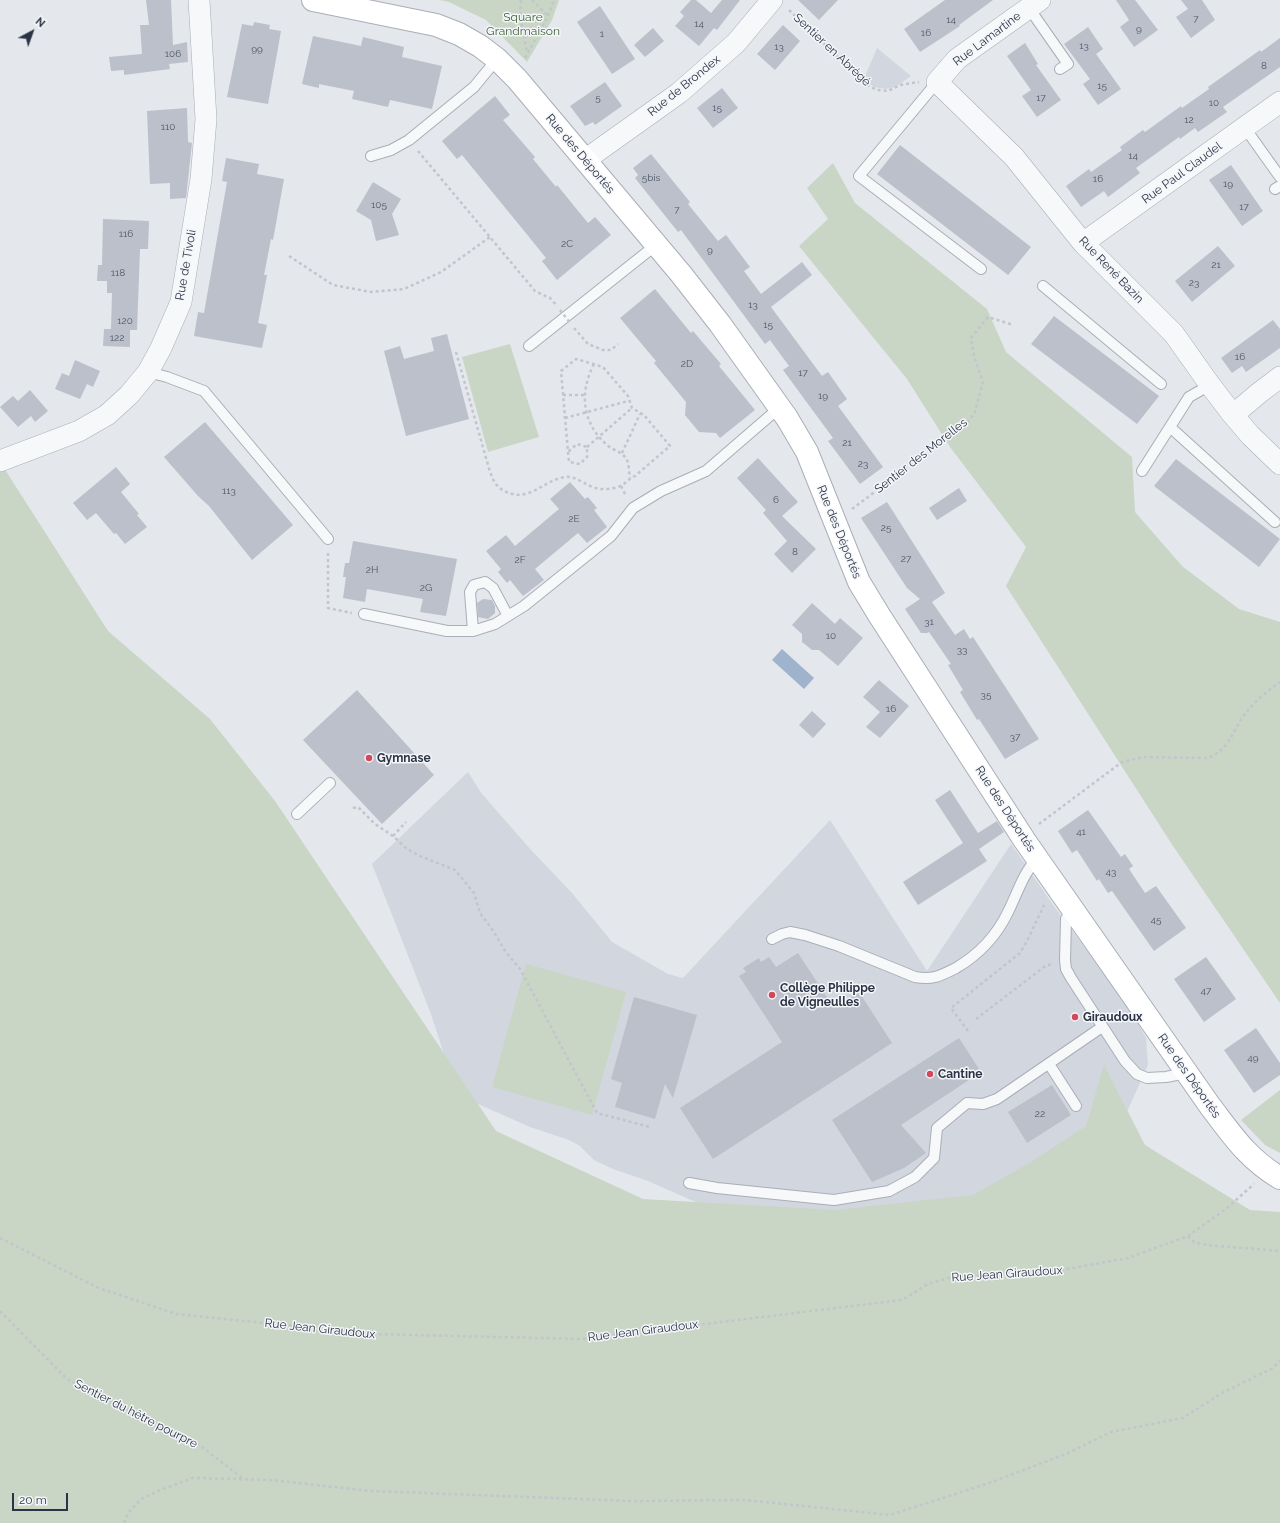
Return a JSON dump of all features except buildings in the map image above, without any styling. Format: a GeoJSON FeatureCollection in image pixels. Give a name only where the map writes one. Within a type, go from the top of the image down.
{"type":"FeatureCollection","features":[{"type":"Feature","properties":{"kind":"street","name":"Rue de Tivoli"},"geometry":{"type":"LineString","coordinates":[[0,461],[79,431],[107,415],[129,395],[148,372],[161,348],[181,302],[201,179],[206,119],[199,0]]}},
{"type":"Feature","properties":{"kind":"street","name":"Rue des Déportés"},"geometry":{"type":"LineString","coordinates":[[313,0],[436,25],[459,34],[480,46],[497,59],[517,79],[681,274],[720,324],[779,408],[807,452],[859,582],[1037,858],[1240,1146],[1273,1174]]}},
{"type":"Feature","properties":{"kind":"street","name":"Rue de Brondex"},"geometry":{"type":"LineString","coordinates":[[585,160],[679,93],[779,3]]}},
{"type":"Feature","properties":{"kind":"street","name":"Rue Lamartine"},"geometry":{"type":"LineString","coordinates":[[937,82],[957,59],[1035,4]]}},
{"type":"Feature","properties":{"kind":"street","name":"Rue René Bazin"},"geometry":{"type":"LineString","coordinates":[[937,82],[1014,156],[1084,243],[1174,334],[1233,415],[1250,435],[1280,464]]}},
{"type":"Feature","properties":{"kind":"street","name":"Rue Paul Claudel"},"geometry":{"type":"LineString","coordinates":[[1084,243],[1280,102]]}},
{"type":"Feature","properties":{"kind":"street"},"geometry":{"type":"LineString","coordinates":[[1233,415],[1259,393],[1280,378]]}},
{"type":"Feature","properties":{"kind":"lane"},"geometry":{"type":"LineString","coordinates":[[1035,4],[1068,64],[1060,69]]}},
{"type":"Feature","properties":{"kind":"lane"},"geometry":{"type":"LineString","coordinates":[[371,156],[391,150],[409,140],[474,87],[497,59]]}},
{"type":"Feature","properties":{"kind":"lane"},"geometry":{"type":"LineString","coordinates":[[937,82],[859,176],[981,269]]}},
{"type":"Feature","properties":{"kind":"lane"},"geometry":{"type":"LineString","coordinates":[[1245,128],[1280,177]]}},
{"type":"Feature","properties":{"kind":"lane"},"geometry":{"type":"LineString","coordinates":[[529,346],[656,245]]}},
{"type":"Feature","properties":{"kind":"lane"},"geometry":{"type":"LineString","coordinates":[[1043,286],[1161,384]]}},
{"type":"Feature","properties":{"kind":"lane"},"geometry":{"type":"LineString","coordinates":[[148,372],[167,377],[204,391],[328,538]]}},
{"type":"Feature","properties":{"kind":"lane"},"geometry":{"type":"LineString","coordinates":[[1142,471],[1189,397],[1210,385]]}},
{"type":"Feature","properties":{"kind":"lane"},"geometry":{"type":"LineString","coordinates":[[364,614],[447,631],[473,631],[495,624],[524,606],[611,536],[633,508],[661,491],[706,471],[779,408]]}},
{"type":"Feature","properties":{"kind":"lane"},"geometry":{"type":"LineString","coordinates":[[1170,427],[1275,522]]}},
{"type":"Feature","properties":{"kind":"lane"},"geometry":{"type":"LineString","coordinates":[[473,631],[470,592],[474,585],[485,582],[493,588],[508,616]]}},
{"type":"Feature","properties":{"kind":"lane"},"geometry":{"type":"LineString","coordinates":[[297,814],[330,783]]}},
{"type":"Feature","properties":{"kind":"lane"},"geometry":{"type":"LineString","coordinates":[[772,939],[790,932],[806,935],[839,946],[915,977],[927,979],[939,977],[960,965],[983,948],[997,932],[1008,913],[1023,879],[1037,858]]}},
{"type":"Feature","properties":{"kind":"lane"},"geometry":{"type":"LineString","coordinates":[[1072,908],[1066,919],[1066,969],[1125,1062],[1137,1074],[1147,1078],[1166,1077],[1186,1071]]}},
{"type":"Feature","properties":{"kind":"lane"},"geometry":{"type":"LineString","coordinates":[[689,1183],[718,1188],[834,1200],[889,1191],[915,1177],[934,1158],[937,1128],[967,1103],[983,1104],[998,1099],[1102,1027]]}},
{"type":"Feature","properties":{"kind":"lane"},"geometry":{"type":"LineString","coordinates":[[1049,1064],[1076,1106]]}},
{"type":"Feature","properties":{"kind":"path"},"geometry":{"type":"LineString","coordinates":[[521,0],[520,16],[527,52]]}},
{"type":"Feature","properties":{"kind":"path"},"geometry":{"type":"LineString","coordinates":[[532,0],[548,16]]}},
{"type":"Feature","properties":{"kind":"path"},"geometry":{"type":"LineString","coordinates":[[517,79],[527,52],[548,16],[554,0]]}},
{"type":"Feature","properties":{"kind":"path","name":"Sentier en Abrégé"},"geometry":{"type":"LineString","coordinates":[[779,3],[872,88],[888,91],[906,84],[937,82]]}},
{"type":"Feature","properties":{"kind":"path"},"geometry":{"type":"LineString","coordinates":[[409,140],[535,291],[550,298],[588,344],[604,350],[611,350],[618,344]]}},
{"type":"Feature","properties":{"kind":"path"},"geometry":{"type":"LineString","coordinates":[[289,256],[333,285],[371,292],[404,289],[441,272],[490,236]]}},
{"type":"Feature","properties":{"kind":"path","name":"Sentier des Morelles"},"geometry":{"type":"LineString","coordinates":[[858,505],[968,422],[975,412],[983,382],[974,356],[971,338],[988,317],[1013,325]]}},
{"type":"Feature","properties":{"kind":"path"},"geometry":{"type":"LineString","coordinates":[[456,352],[490,472],[495,483],[503,490],[513,494],[530,493],[555,480],[571,477],[591,487],[611,488],[621,486],[670,446],[644,415],[632,408],[628,401],[628,396],[603,367],[576,359],[561,371],[569,462],[580,464],[587,457],[587,447]]}},
{"type":"Feature","properties":{"kind":"path"},"geometry":{"type":"LineString","coordinates":[[594,364],[586,381],[584,395],[586,412],[599,437],[609,447],[622,453],[626,459],[630,478]]}},
{"type":"Feature","properties":{"kind":"path"},"geometry":{"type":"LineString","coordinates":[[563,395],[584,395]]}},
{"type":"Feature","properties":{"kind":"path"},"geometry":{"type":"LineString","coordinates":[[565,418],[628,401]]}},
{"type":"Feature","properties":{"kind":"path"},"geometry":{"type":"LineString","coordinates":[[587,447],[632,408]]}},
{"type":"Feature","properties":{"kind":"path"},"geometry":{"type":"LineString","coordinates":[[622,453],[640,414]]}},
{"type":"Feature","properties":{"kind":"path"},"geometry":{"type":"LineString","coordinates":[[568,452],[577,444],[587,447]]}},
{"type":"Feature","properties":{"kind":"path"},"geometry":{"type":"LineString","coordinates":[[328,538],[328,608],[364,614]]}},
{"type":"Feature","properties":{"kind":"path"},"geometry":{"type":"LineString","coordinates":[[1039,824],[1122,762],[1143,757],[1207,758],[1214,756],[1224,747],[1246,712],[1270,689],[1280,682]]}},
{"type":"Feature","properties":{"kind":"path"},"geometry":{"type":"LineString","coordinates":[[354,808],[358,807],[375,824],[420,856],[455,870],[474,893],[480,913],[494,932],[504,951],[520,969],[597,1113],[650,1127]]}},
{"type":"Feature","properties":{"kind":"path"},"geometry":{"type":"LineString","coordinates":[[393,836],[406,822]]}},
{"type":"Feature","properties":{"kind":"path"},"geometry":{"type":"LineString","coordinates":[[968,1031],[951,1008],[1020,953],[1050,894],[1058,887]]}},
{"type":"Feature","properties":{"kind":"path"},"geometry":{"type":"LineString","coordinates":[[976,1020],[1044,967],[1065,960]]}},
{"type":"Feature","properties":{"kind":"path","name":"Rue Jean Giraudoux"},"geometry":{"type":"LineString","coordinates":[[0,1238],[99,1288],[176,1314],[372,1334],[582,1339],[902,1300],[928,1284],[952,1277],[1061,1270],[1128,1258],[1188,1236],[1227,1208],[1252,1186],[1273,1174]]}},
{"type":"Feature","properties":{"kind":"path"},"geometry":{"type":"LineString","coordinates":[[1188,1236],[1194,1242],[1207,1245],[1280,1251]]}},
{"type":"Feature","properties":{"kind":"path","name":"Sentier du hêtre pourpre"},"geometry":{"type":"LineString","coordinates":[[0,1311],[67,1379],[202,1447],[243,1478]]}},
{"type":"Feature","properties":{"kind":"path"},"geometry":{"type":"LineString","coordinates":[[124,1523],[128,1512],[142,1499],[158,1491],[193,1478],[243,1478],[372,1491],[632,1501],[745,1500],[890,1515],[989,1483],[1066,1454],[1111,1432],[1183,1418],[1222,1393],[1273,1368],[1280,1360]]}},
{"type":"Feature","properties":{"kind":"shaded area"},"geometry":{"type":"Polygon","coordinates":[[[877,48],[911,76],[895,87],[886,89],[874,87],[864,79],[877,48]]]}},
{"type":"Feature","properties":{"kind":"shaded area","name":"Collège Philippe de Vigneulles"},"geometry":{"type":"Polygon","coordinates":[[[468,772],[482,794],[532,851],[572,893],[612,942],[668,974],[683,978],[830,820],[927,971],[1011,844],[1056,909],[1132,1012],[1146,1038],[1148,1065],[1117,1134],[984,1218],[707,1207],[648,1181],[613,1169],[594,1160],[580,1146],[569,1140],[530,1127],[469,1100],[453,1082],[431,1014],[372,864],[468,772]]]}},
{"type":"Feature","properties":{"kind":"green space","name":"Square Grandmaison"},"geometry":{"type":"Polygon","coordinates":[[[439,0],[559,0],[552,20],[527,62],[486,20],[449,2],[439,0]]]}},
{"type":"Feature","properties":{"kind":"green space"},"geometry":{"type":"Polygon","coordinates":[[[833,163],[855,203],[987,309],[1006,352],[1132,457],[1135,512],[1183,567],[1239,609],[1280,622],[1280,1003],[1171,843],[1006,586],[1026,547],[950,447],[907,379],[799,246],[828,219],[807,188],[833,163]]]}},
{"type":"Feature","properties":{"kind":"green space"},"geometry":{"type":"Polygon","coordinates":[[[510,344],[539,437],[488,452],[462,357],[510,344]]]}},
{"type":"Feature","properties":{"kind":"green space"},"geometry":{"type":"Polygon","coordinates":[[[4,468],[108,631],[210,719],[275,801],[496,1131],[643,1199],[835,1210],[973,1195],[1031,1162],[1086,1126],[1104,1065],[1145,1145],[1250,1210],[1280,1212],[1280,1523],[0,1523],[0,472],[4,468]]]}},
{"type":"Feature","properties":{"kind":"green space"},"geometry":{"type":"Polygon","coordinates":[[[526,964],[626,992],[592,1115],[492,1087],[526,964]]]}},
{"type":"Feature","properties":{"kind":"green space"},"geometry":{"type":"Polygon","coordinates":[[[1280,1090],[1280,1153],[1265,1145],[1241,1120],[1280,1090]]]}},
{"type":"Feature","properties":{"kind":"water"},"geometry":{"type":"Polygon","coordinates":[[[782,649],[814,678],[804,689],[772,660],[782,649]]]}},
{"type":"Feature","properties":{"kind":"place","name":"Gymnase"},"geometry":{"type":"Point","coordinates":[369,758]}},
{"type":"Feature","properties":{"kind":"place","name":"Collège Philippe de Vigneulles"},"geometry":{"type":"Point","coordinates":[772,995]}},
{"type":"Feature","properties":{"kind":"place","name":"Giraudoux"},"geometry":{"type":"Point","coordinates":[1075,1017]}},
{"type":"Feature","properties":{"kind":"place","name":"Cantine"},"geometry":{"type":"Point","coordinates":[930,1074]}}]}
